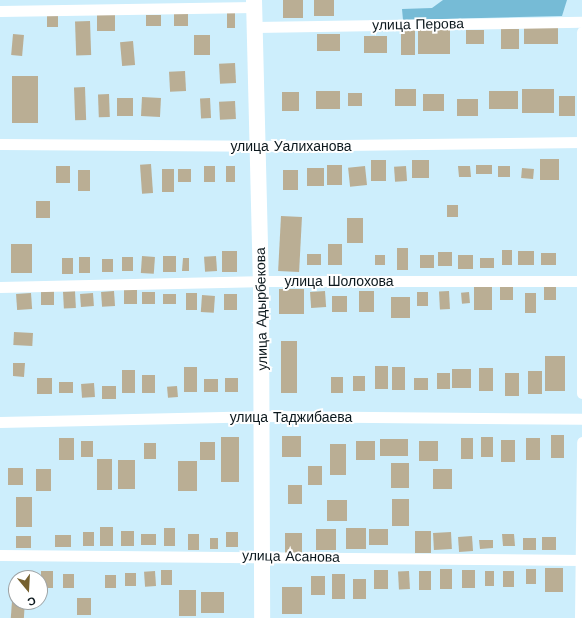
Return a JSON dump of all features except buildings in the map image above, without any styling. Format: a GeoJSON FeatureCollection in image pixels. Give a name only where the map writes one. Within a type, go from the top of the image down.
{"type":"FeatureCollection","features":[{"type":"Feature","properties":{"kind":"main road","name":"улица Адырбекова"},"geometry":{"type":"LineString","coordinates":[[254,3],[256,146],[262,281],[262,618]]}},
{"type":"Feature","properties":{"kind":"street"},"geometry":{"type":"LineString","coordinates":[[0,11],[254,3]]}},
{"type":"Feature","properties":{"kind":"street","name":"улица Перова"},"geometry":{"type":"LineString","coordinates":[[255,27],[582,22]]}},
{"type":"Feature","properties":{"kind":"street"},"geometry":{"type":"LineString","coordinates":[[582,32],[582,393]]}},
{"type":"Feature","properties":{"kind":"street","name":"улица Уалиханова"},"geometry":{"type":"LineString","coordinates":[[0,144],[256,146],[582,142]]}},
{"type":"Feature","properties":{"kind":"street","name":"улица Шолохова"},"geometry":{"type":"LineString","coordinates":[[0,287],[262,281],[581,281]]}},
{"type":"Feature","properties":{"kind":"street","name":"улица Таджибаева"},"geometry":{"type":"LineString","coordinates":[[0,422],[262,416],[582,419]]}},
{"type":"Feature","properties":{"kind":"street"},"geometry":{"type":"LineString","coordinates":[[580,618],[582,442]]}},
{"type":"Feature","properties":{"kind":"street","name":"улица Асанова"},"geometry":{"type":"LineString","coordinates":[[0,556],[262,555],[581,560]]}},
{"type":"Feature","properties":{"kind":"shaded area"},"geometry":{"type":"Polygon","coordinates":[[[443,0],[567,0],[562,16],[403,20],[402,9],[432,8],[443,0]]]}}]}
